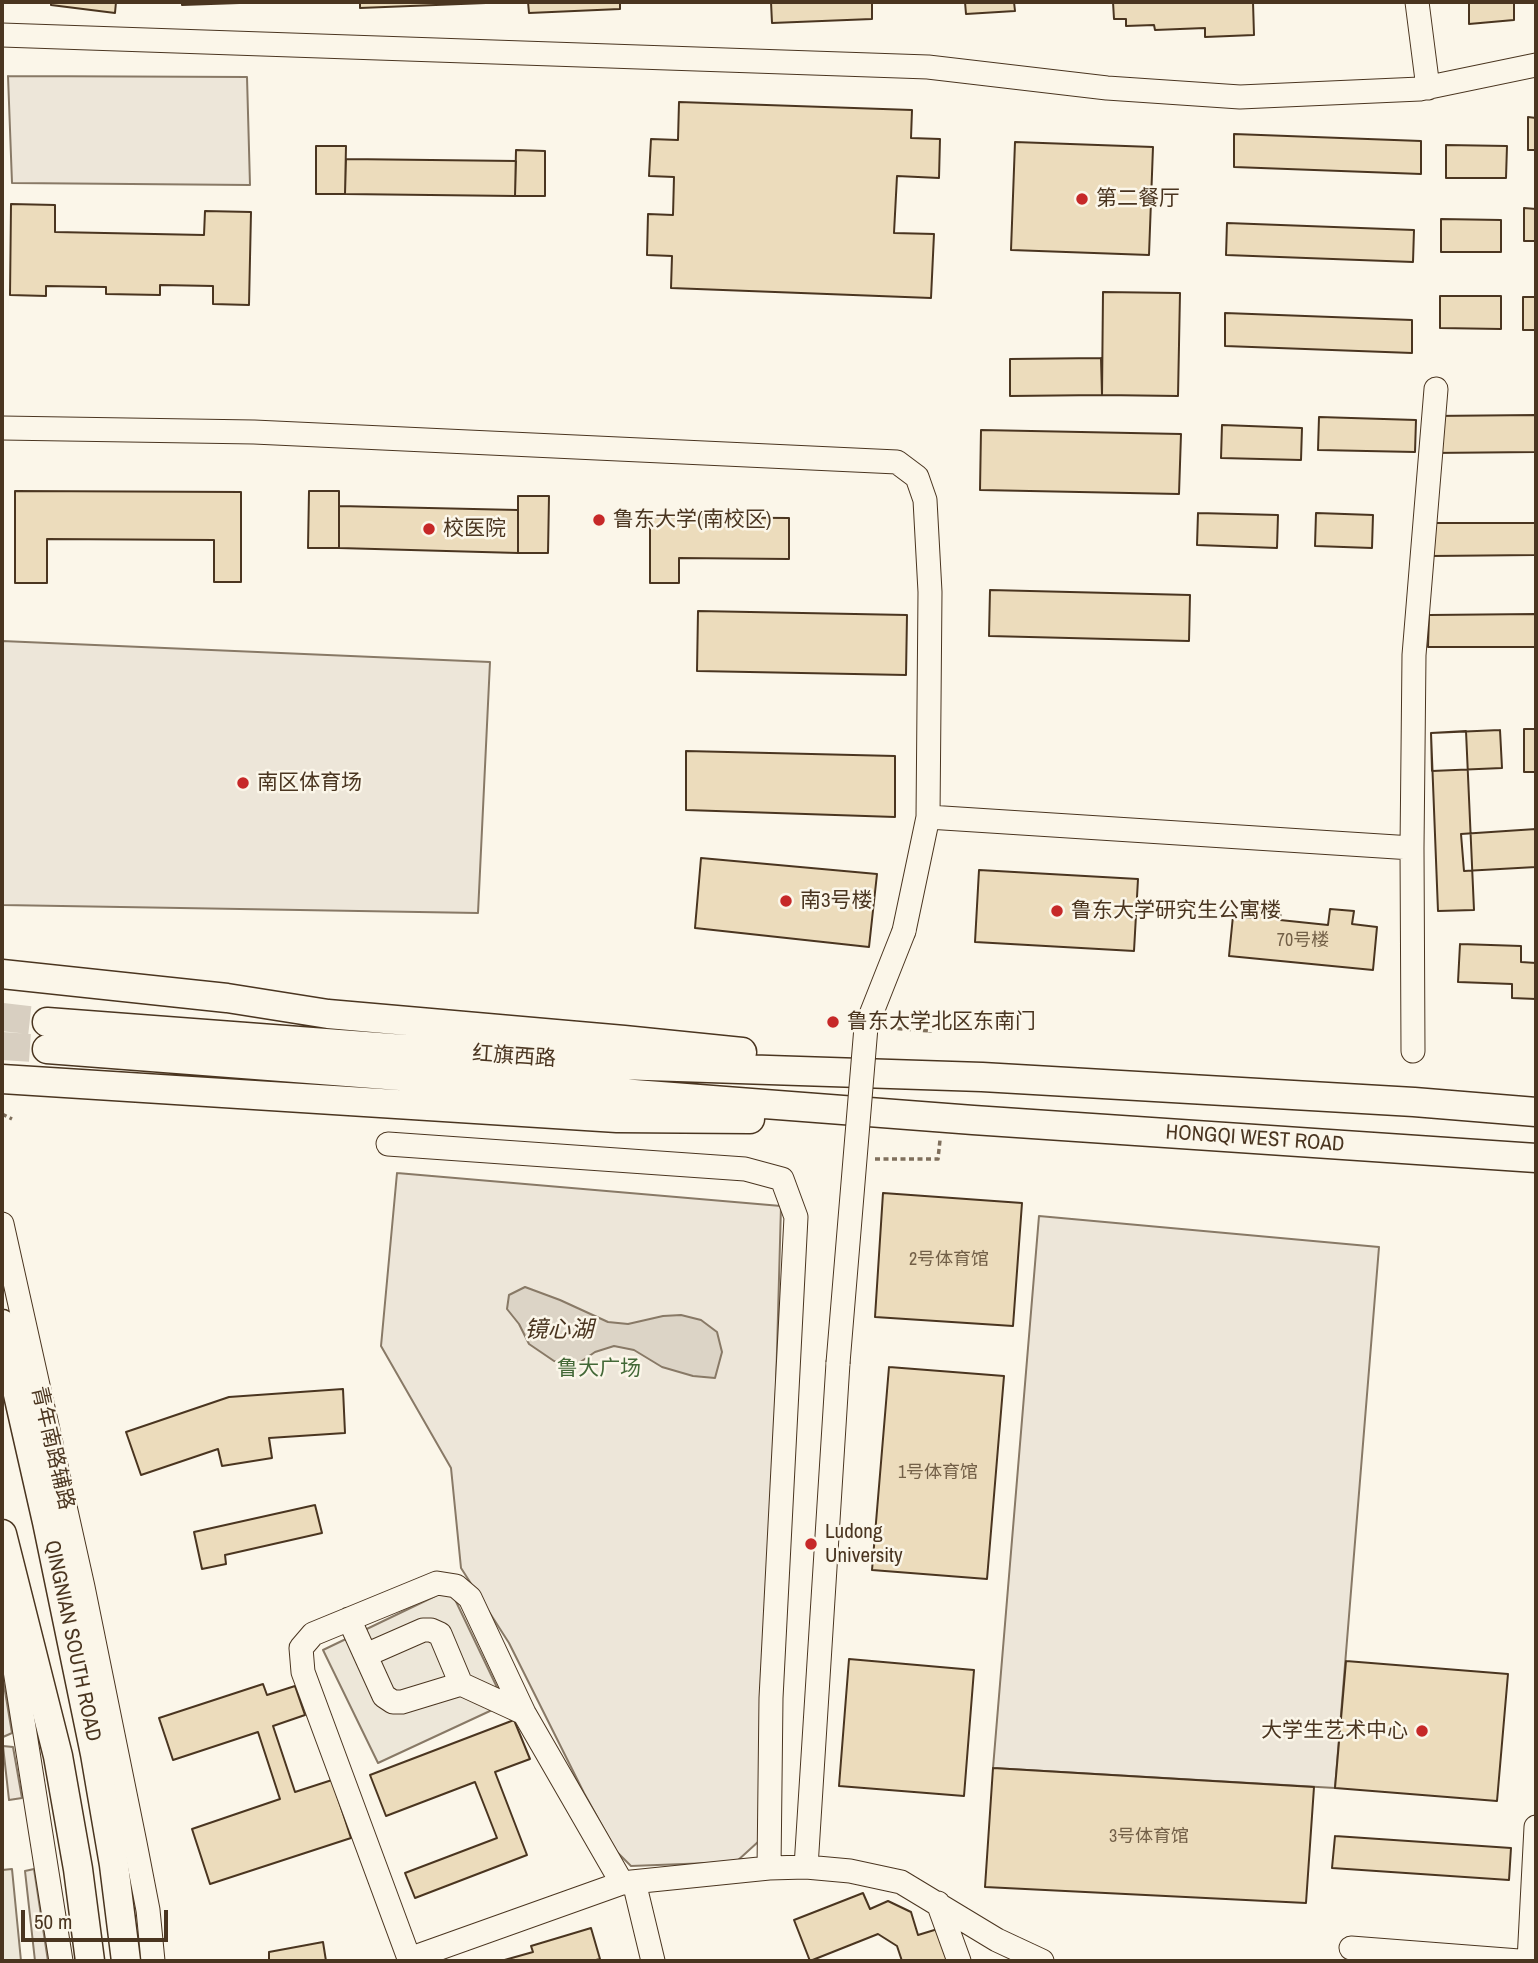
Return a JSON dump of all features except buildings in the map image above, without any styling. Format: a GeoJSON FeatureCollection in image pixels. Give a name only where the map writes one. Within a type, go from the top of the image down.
{"type":"FeatureCollection","features":[{"type":"Feature","properties":{"kind":"main road"},"geometry":{"type":"LineString","coordinates":[[2,974],[227,999],[328,1014],[624,1040],[982,1077],[1414,1102],[1536,1112]]}},
{"type":"Feature","properties":{"kind":"main road","name":"红旗西路"},"geometry":{"type":"LineString","coordinates":[[973,1120],[47,1036],[617,1065],[982,1077]]}},
{"type":"Feature","properties":{"kind":"main road"},"geometry":{"type":"LineString","coordinates":[[2,1079],[617,1118],[973,1120]]}},
{"type":"Feature","properties":{"kind":"main road","name":"HONGQI WEST ROAD"},"geometry":{"type":"LineString","coordinates":[[973,1120],[1536,1158]]}},
{"type":"Feature","properties":{"kind":"main road","name":"QINGNIAN SOUTH ROAD"},"geometry":{"type":"LineString","coordinates":[[2,1324],[47,1522],[95,1754],[127,1961]]}},
{"type":"Feature","properties":{"kind":"main road","name":"QINGNIAN SOUTH ROAD"},"geometry":{"type":"LineString","coordinates":[[2,1534],[58,1756],[78,1869],[90,1961]]}},
{"type":"Feature","properties":{"kind":"street"},"geometry":{"type":"LineString","coordinates":[[1417,2],[1428,88]]}},
{"type":"Feature","properties":{"kind":"street"},"geometry":{"type":"LineString","coordinates":[[2,35],[928,68],[1107,88],[1240,97],[1428,88],[1536,65]]}},
{"type":"Feature","properties":{"kind":"street"},"geometry":{"type":"LineString","coordinates":[[1413,1051],[1415,655],[1436,389]]}},
{"type":"Feature","properties":{"kind":"street"},"geometry":{"type":"LineString","coordinates":[[2,428],[254,432],[897,462],[917,477],[925,500],[930,592],[928,817],[904,931],[866,1027],[838,1363],[806,1867]]}},
{"type":"Feature","properties":{"kind":"street"},"geometry":{"type":"LineString","coordinates":[[928,817],[1412,848]]}},
{"type":"Feature","properties":{"kind":"street"},"geometry":{"type":"LineString","coordinates":[[388,1144],[745,1169],[782,1179],[796,1217],[771,1698],[769,1868]]}},
{"type":"Feature","properties":{"kind":"street","name":"青年南路辅路"},"geometry":{"type":"LineString","coordinates":[[2,1224],[86,1600],[148,1910],[153,1961]]}},
{"type":"Feature","properties":{"kind":"street"},"geometry":{"type":"LineString","coordinates":[[653,1961],[628,1883],[524,1713],[470,1598],[456,1586],[437,1583],[313,1634],[301,1648],[303,1672],[410,1960],[628,1883],[769,1868],[806,1867],[850,1871],[901,1882],[997,1940],[1042,1961]]}},
{"type":"Feature","properties":{"kind":"street"},"geometry":{"type":"LineString","coordinates":[[2,1609],[15,1664],[61,1961]]}},
{"type":"Feature","properties":{"kind":"street"},"geometry":{"type":"LineString","coordinates":[[349,1619],[384,1696],[393,1702],[402,1702],[461,1684],[524,1713]]}},
{"type":"Feature","properties":{"kind":"street"},"geometry":{"type":"LineString","coordinates":[[366,1655],[423,1630],[431,1630],[440,1634],[461,1684]]}},
{"type":"Feature","properties":{"kind":"street"},"geometry":{"type":"LineString","coordinates":[[1529,1961],[1536,1827]]}},
{"type":"Feature","properties":{"kind":"street"},"geometry":{"type":"LineString","coordinates":[[938,1903],[959,1961]]}},
{"type":"Feature","properties":{"kind":"street"},"geometry":{"type":"LineString","coordinates":[[1351,1948],[1520,1961]]}},
{"type":"Feature","properties":{"kind":"path"},"geometry":{"type":"LineString","coordinates":[[889,1028],[930,1031],[930,1034]]}},
{"type":"Feature","properties":{"kind":"path"},"geometry":{"type":"LineString","coordinates":[[2,1114],[12,1119]]}},
{"type":"Feature","properties":{"kind":"path"},"geometry":{"type":"LineString","coordinates":[[866,1159],[938,1159],[940,1140]]}},
{"type":"Feature","properties":{"kind":"green space"},"geometry":{"type":"Polygon","coordinates":[[[8,76],[247,77],[250,185],[12,183],[8,76]]]}},
{"type":"Feature","properties":{"kind":"green space","name":"南区体育场"},"geometry":{"type":"Polygon","coordinates":[[[2,641],[490,662],[478,913],[2,905],[2,641]]]}},
{"type":"Feature","properties":{"kind":"green space","name":"鲁大广场"},"geometry":{"type":"Polygon","coordinates":[[[397,1173],[781,1206],[764,1823],[759,1841],[736,1862],[631,1866],[616,1851],[509,1643],[461,1568],[451,1468],[381,1346],[397,1173]]]}},
{"type":"Feature","properties":{"kind":"green space"},"geometry":{"type":"Polygon","coordinates":[[[1039,1216],[1379,1247],[1335,1788],[993,1768],[1039,1216]]]}},
{"type":"Feature","properties":{"kind":"green space"},"geometry":{"type":"Polygon","coordinates":[[[2,1673],[12,1733],[3,1737],[2,1737],[2,1673]]]}},
{"type":"Feature","properties":{"kind":"green space"},"geometry":{"type":"Polygon","coordinates":[[[3,1746],[13,1747],[22,1798],[9,1800],[3,1746]]]}},
{"type":"Feature","properties":{"kind":"green space"},"geometry":{"type":"Polygon","coordinates":[[[34,1869],[48,1961],[35,1961],[25,1871],[34,1869]]]}},
{"type":"Feature","properties":{"kind":"shaded area"},"geometry":{"type":"Polygon","coordinates":[[[450,1589],[505,1704],[378,1763],[323,1650],[450,1589]]]}},
{"type":"Feature","properties":{"kind":"shaded area"},"geometry":{"type":"Polygon","coordinates":[[[12,1869],[21,1961],[2,1961],[2,1870],[12,1869]]]}},
{"type":"Feature","properties":{"kind":"water","name":"镜心湖"},"geometry":{"type":"Polygon","coordinates":[[[525,1287],[608,1322],[628,1324],[681,1315],[701,1320],[717,1332],[722,1352],[715,1378],[693,1376],[662,1367],[634,1350],[614,1346],[595,1352],[579,1363],[554,1361],[529,1344],[519,1324],[507,1309],[509,1295],[525,1287]]]}},
{"type":"Feature","properties":{"kind":"tunnel"},"geometry":{"type":"LineString","coordinates":[[2,1017],[47,1022]]}},
{"type":"Feature","properties":{"kind":"tunnel"},"geometry":{"type":"LineString","coordinates":[[2,1046],[47,1049]]}},
{"type":"Feature","properties":{"kind":"place","name":"第二餐厅"},"geometry":{"type":"Point","coordinates":[1082,199]}},
{"type":"Feature","properties":{"kind":"place","name":"鲁东大学(南校区)"},"geometry":{"type":"Point","coordinates":[599,520]}},
{"type":"Feature","properties":{"kind":"place","name":"校医院"},"geometry":{"type":"Point","coordinates":[429,529]}},
{"type":"Feature","properties":{"kind":"place","name":"南区体育场"},"geometry":{"type":"Point","coordinates":[243,783]}},
{"type":"Feature","properties":{"kind":"place","name":"南3号楼"},"geometry":{"type":"Point","coordinates":[786,901]}},
{"type":"Feature","properties":{"kind":"place","name":"鲁东大学研究生公寓楼"},"geometry":{"type":"Point","coordinates":[1057,911]}},
{"type":"Feature","properties":{"kind":"place","name":"鲁东大学北区东南门"},"geometry":{"type":"Point","coordinates":[833,1022]}},
{"type":"Feature","properties":{"kind":"place","name":"Ludong University"},"geometry":{"type":"Point","coordinates":[811,1544]}},
{"type":"Feature","properties":{"kind":"place","name":"大学生艺术中心"},"geometry":{"type":"Point","coordinates":[1422,1731]}}]}
